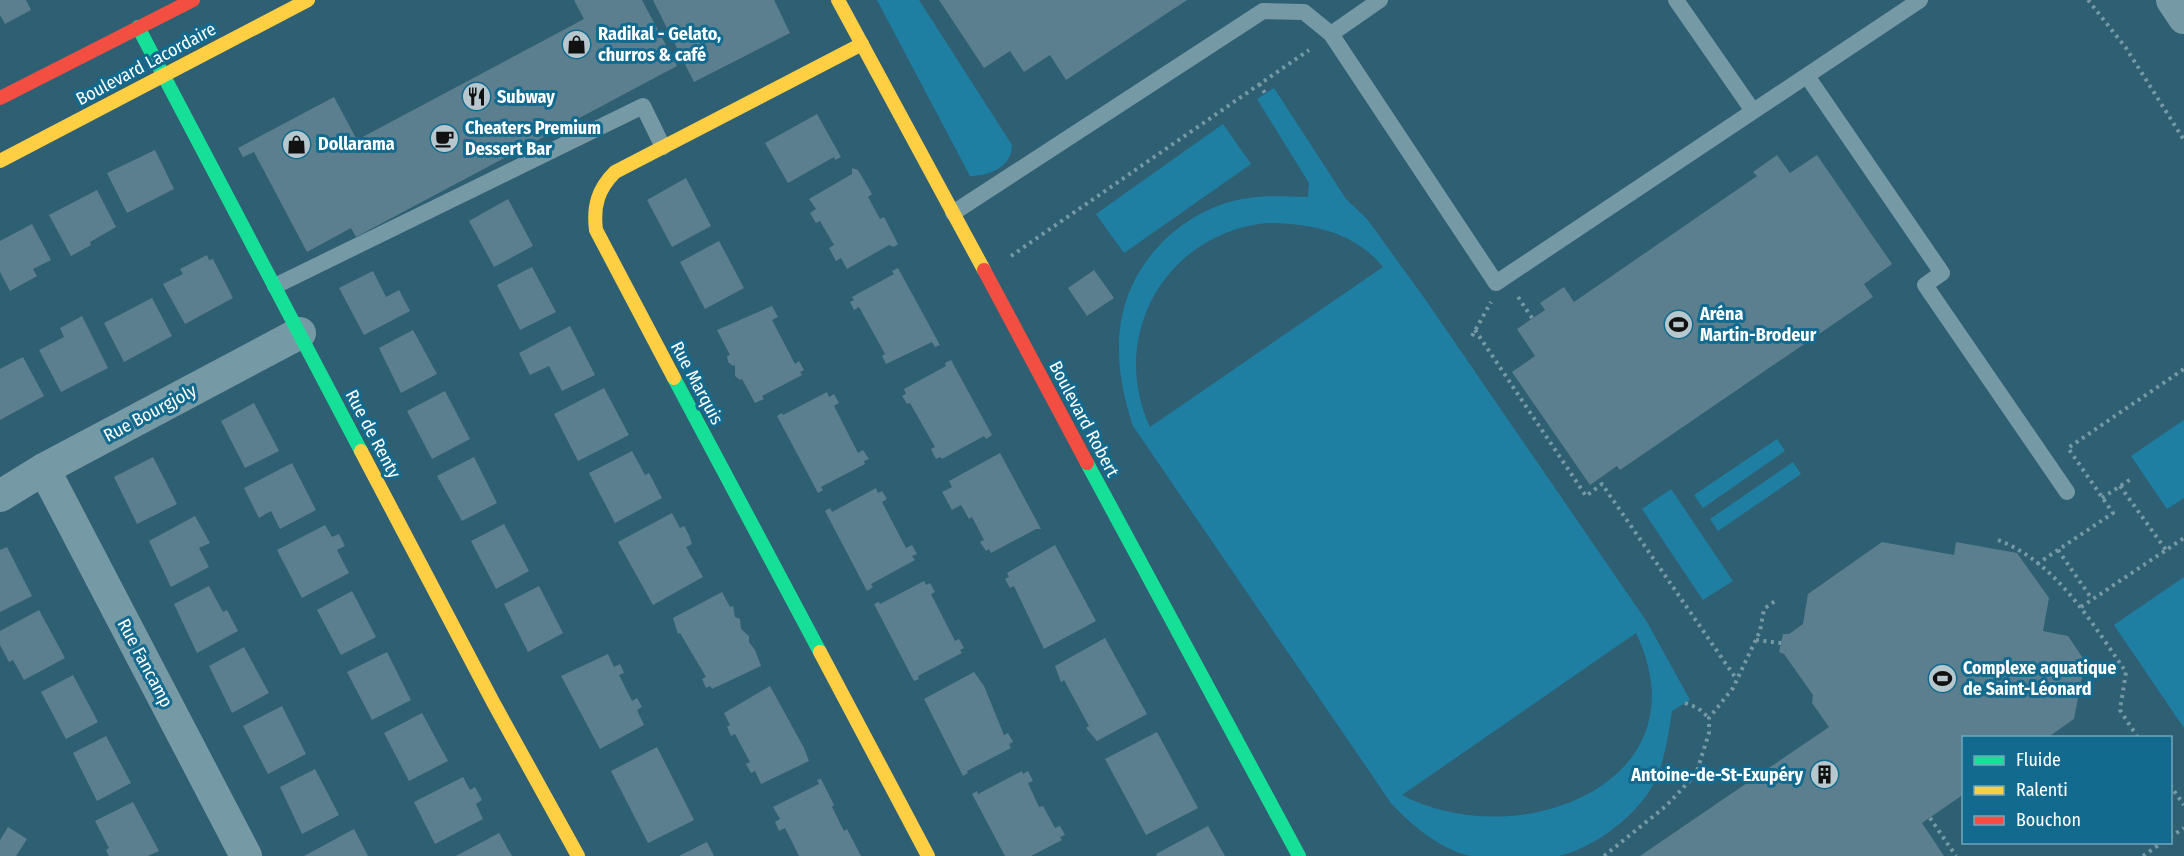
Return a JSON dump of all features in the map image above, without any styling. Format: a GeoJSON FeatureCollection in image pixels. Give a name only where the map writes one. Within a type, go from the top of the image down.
{"type":"FeatureCollection","features":[{"type":"Feature","properties":{"kind":"street","name":"Boulevard Lacordaire"},"geometry":{"type":"LineString","coordinates":[[0,98],[193,0]]}},
{"type":"Feature","properties":{"kind":"street","name":"Boulevard Lacordaire"},"geometry":{"type":"LineString","coordinates":[[0,160],[308,0]]}},
{"type":"Feature","properties":{"kind":"street","name":"Boulevard Robert"},"geometry":{"type":"LineString","coordinates":[[838,0],[1299,856]]}},
{"type":"Feature","properties":{"kind":"street"},"geometry":{"type":"LineString","coordinates":[[2172,0],[2184,18]]}},
{"type":"Feature","properties":{"kind":"street","name":"Rue de Renty"},"geometry":{"type":"LineString","coordinates":[[138,27],[493,702],[578,856]]}},
{"type":"Feature","properties":{"kind":"street","name":"Rue Marquis"},"geometry":{"type":"LineString","coordinates":[[862,44],[615,172],[603,183],[596,199],[594,214],[596,230],[928,856]]}},
{"type":"Feature","properties":{"kind":"street","name":"Rue Bourgjoly"},"geometry":{"type":"LineString","coordinates":[[0,496],[44,469],[300,333]]}},
{"type":"Feature","properties":{"kind":"street","name":"Rue Fancamp"},"geometry":{"type":"LineString","coordinates":[[44,469],[246,856]]}},
{"type":"Feature","properties":{"kind":"lane"},"geometry":{"type":"LineString","coordinates":[[1331,34],[1380,0]]}},
{"type":"Feature","properties":{"kind":"lane"},"geometry":{"type":"LineString","coordinates":[[1676,0],[1753,111]]}},
{"type":"Feature","properties":{"kind":"lane"},"geometry":{"type":"LineString","coordinates":[[953,213],[1263,11],[1304,12],[1331,34],[1496,283],[1920,0]]}},
{"type":"Feature","properties":{"kind":"lane"},"geometry":{"type":"LineString","coordinates":[[1807,76],[1942,273],[1925,285],[2067,492]]}},
{"type":"Feature","properties":{"kind":"lane"},"geometry":{"type":"LineString","coordinates":[[275,286],[642,106],[663,147]]}},
{"type":"Feature","properties":{"kind":"path"},"geometry":{"type":"LineString","coordinates":[[2088,0],[2126,48],[2184,140]]}},
{"type":"Feature","properties":{"kind":"path"},"geometry":{"type":"LineString","coordinates":[[986,274],[1309,50]]}},
{"type":"Feature","properties":{"kind":"path"},"geometry":{"type":"LineString","coordinates":[[1259,84],[1265,93]]}},
{"type":"Feature","properties":{"kind":"path"},"geometry":{"type":"LineString","coordinates":[[1518,297],[1532,318]]}},
{"type":"Feature","properties":{"kind":"path"},"geometry":{"type":"LineString","coordinates":[[1472,336],[1494,298]]}},
{"type":"Feature","properties":{"kind":"path"},"geometry":{"type":"LineString","coordinates":[[1475,330],[1586,496],[1602,484],[1737,680]]}},
{"type":"Feature","properties":{"kind":"path"},"geometry":{"type":"LineString","coordinates":[[2037,564],[2113,513],[2068,448],[2184,369]]}},
{"type":"Feature","properties":{"kind":"path"},"geometry":{"type":"LineString","coordinates":[[2102,498],[2131,479]]}},
{"type":"Feature","properties":{"kind":"path"},"geometry":{"type":"LineString","coordinates":[[2120,486],[2166,550]]}},
{"type":"Feature","properties":{"kind":"path"},"geometry":{"type":"LineString","coordinates":[[2081,607],[2182,539],[2184,546]]}},
{"type":"Feature","properties":{"kind":"path"},"geometry":{"type":"LineString","coordinates":[[1998,540],[2020,549],[2081,607],[2126,672],[2120,710],[2137,736]]}},
{"type":"Feature","properties":{"kind":"path"},"geometry":{"type":"LineString","coordinates":[[2058,550],[2092,599]]}},
{"type":"Feature","properties":{"kind":"path"},"geometry":{"type":"LineString","coordinates":[[1604,856],[1666,806],[1696,774],[1708,732],[1709,718],[1737,680],[1756,640],[1764,609],[1775,601]]}},
{"type":"Feature","properties":{"kind":"path"},"geometry":{"type":"LineString","coordinates":[[1756,640],[1781,643]]}},
{"type":"Feature","properties":{"kind":"path"},"geometry":{"type":"LineString","coordinates":[[1685,703],[1698,708],[1709,718]]}},
{"type":"Feature","properties":{"kind":"path"},"geometry":{"type":"LineString","coordinates":[[2172,788],[2184,805]]}},
{"type":"Feature","properties":{"kind":"path"},"geometry":{"type":"LineString","coordinates":[[1929,818],[1956,856]]}},
{"type":"Feature","properties":{"kind":"path"},"geometry":{"type":"LineString","coordinates":[[2143,856],[2161,844]]}},
{"type":"Feature","properties":{"kind":"shaded area"},"geometry":{"type":"Polygon","coordinates":[[[877,0],[919,0],[1012,145],[1008,159],[998,169],[970,176],[877,0]]]}},
{"type":"Feature","properties":{"kind":"shaded area"},"geometry":{"type":"Polygon","coordinates":[[[1274,88],[1346,199],[1367,219],[1425,299],[1647,622],[1690,700],[1672,711],[1661,766],[1647,795],[1614,828],[1573,852],[1559,856],[1471,856],[1438,842],[1417,828],[1399,811],[1391,803],[1133,426],[1125,399],[1121,373],[1119,348],[1121,323],[1127,299],[1137,276],[1151,255],[1179,227],[1198,215],[1228,202],[1271,196],[1308,197],[1309,183],[1257,99],[1274,88]],[[1266,223],[1230,231],[1199,247],[1174,268],[1154,295],[1142,325],[1136,358],[1139,393],[1150,427],[1383,267],[1359,245],[1330,231],[1282,223],[1266,223]],[[1636,633],[1402,795],[1448,812],[1498,817],[1546,810],[1590,793],[1624,766],[1646,730],[1651,686],[1636,633]]]}},
{"type":"Feature","properties":{"kind":"shaded area"},"geometry":{"type":"Polygon","coordinates":[[[1223,124],[1251,164],[1124,253],[1096,214],[1223,124]]]}},
{"type":"Feature","properties":{"kind":"shaded area"},"geometry":{"type":"Polygon","coordinates":[[[2184,420],[2184,498],[2167,509],[2131,456],[2184,420]]]}},
{"type":"Feature","properties":{"kind":"shaded area"},"geometry":{"type":"Polygon","coordinates":[[[1777,439],[1785,451],[1703,508],[1694,495],[1777,439]]]}},
{"type":"Feature","properties":{"kind":"shaded area"},"geometry":{"type":"Polygon","coordinates":[[[1793,462],[1801,474],[1718,531],[1710,519],[1793,462]]]}},
{"type":"Feature","properties":{"kind":"shaded area"},"geometry":{"type":"Polygon","coordinates":[[[1671,489],[1733,581],[1703,600],[1642,509],[1671,489]]]}},
{"type":"Feature","properties":{"kind":"shaded area"},"geometry":{"type":"Polygon","coordinates":[[[2184,577],[2184,728],[2114,625],[2184,577]]]}},
{"type":"Feature","properties":{"kind":"building"},"geometry":{"type":"Polygon","coordinates":[[[0,0],[26,0],[31,10],[5,24],[0,15],[0,0]]]}},
{"type":"Feature","properties":{"kind":"building"},"geometry":{"type":"Polygon","coordinates":[[[574,0],[642,0],[677,66],[356,237],[351,228],[307,252],[254,152],[243,157],[238,148],[334,97],[357,140],[584,19],[574,0]]]}},
{"type":"Feature","properties":{"kind":"building"},"geometry":{"type":"Polygon","coordinates":[[[653,0],[774,0],[790,33],[694,82],[653,0]]]}},
{"type":"Feature","properties":{"kind":"building"},"geometry":{"type":"Polygon","coordinates":[[[939,0],[1187,0],[1066,80],[1050,55],[1024,72],[1010,51],[984,68],[939,0]]]}},
{"type":"Feature","properties":{"kind":"building"},"geometry":{"type":"Polygon","coordinates":[[[817,114],[841,157],[835,160],[834,157],[788,183],[765,143],[817,114]]]}},
{"type":"Feature","properties":{"kind":"building"},"geometry":{"type":"Polygon","coordinates":[[[155,150],[174,189],[127,213],[107,173],[155,150]]]}},
{"type":"Feature","properties":{"kind":"building","name":"Aréna Martin-Brodeur"},"geometry":{"type":"Polygon","coordinates":[[[1777,155],[1790,173],[1817,155],[1892,264],[1864,284],[1873,297],[1620,470],[1617,466],[1590,485],[1512,372],[1535,356],[1517,329],[1545,310],[1540,303],[1564,287],[1574,302],[1757,176],[1753,172],[1777,155]]]}},
{"type":"Feature","properties":{"kind":"building"},"geometry":{"type":"Polygon","coordinates":[[[852,168],[858,170],[872,194],[868,197],[880,219],[884,217],[898,244],[894,247],[889,245],[847,269],[841,258],[836,261],[829,248],[834,245],[820,221],[816,223],[810,213],[816,209],[809,199],[852,174],[852,168]]]}},
{"type":"Feature","properties":{"kind":"building"},"geometry":{"type":"Polygon","coordinates":[[[686,178],[711,226],[672,247],[647,200],[686,178]]]}},
{"type":"Feature","properties":{"kind":"building"},"geometry":{"type":"Polygon","coordinates":[[[97,190],[116,227],[71,256],[49,215],[97,190]]]}},
{"type":"Feature","properties":{"kind":"building"},"geometry":{"type":"Polygon","coordinates":[[[508,199],[533,246],[494,267],[469,221],[508,199]]]}},
{"type":"Feature","properties":{"kind":"building"},"geometry":{"type":"Polygon","coordinates":[[[32,224],[51,260],[33,269],[37,276],[10,291],[0,272],[0,241],[32,224]]]}},
{"type":"Feature","properties":{"kind":"building"},"geometry":{"type":"Polygon","coordinates":[[[719,241],[744,288],[705,309],[680,262],[719,241]]]}},
{"type":"Feature","properties":{"kind":"building"},"geometry":{"type":"Polygon","coordinates":[[[207,255],[209,260],[213,259],[233,298],[185,324],[163,284],[183,274],[180,269],[207,255]]]}},
{"type":"Feature","properties":{"kind":"building"},"geometry":{"type":"Polygon","coordinates":[[[532,267],[556,312],[520,330],[497,285],[532,267]]]}},
{"type":"Feature","properties":{"kind":"building"},"geometry":{"type":"Polygon","coordinates":[[[898,268],[940,345],[935,347],[932,342],[886,364],[882,356],[885,354],[859,307],[854,310],[850,302],[854,300],[852,297],[894,274],[892,271],[898,268]]]}},
{"type":"Feature","properties":{"kind":"building"},"geometry":{"type":"Polygon","coordinates":[[[1094,270],[1114,298],[1087,316],[1068,288],[1094,270]]]}},
{"type":"Feature","properties":{"kind":"building"},"geometry":{"type":"Polygon","coordinates":[[[373,271],[386,297],[399,290],[410,311],[364,335],[339,288],[373,271]]]}},
{"type":"Feature","properties":{"kind":"building"},"geometry":{"type":"Polygon","coordinates":[[[152,298],[172,336],[124,362],[104,323],[152,298]]]}},
{"type":"Feature","properties":{"kind":"building"},"geometry":{"type":"Polygon","coordinates":[[[772,306],[778,317],[772,320],[795,364],[799,361],[804,370],[800,372],[802,375],[762,396],[764,399],[755,403],[742,379],[735,376],[735,365],[728,362],[727,356],[730,355],[717,330],[772,306]]]}},
{"type":"Feature","properties":{"kind":"building"},"geometry":{"type":"Polygon","coordinates":[[[82,316],[108,368],[61,392],[39,350],[64,337],[60,328],[82,316]]]}},
{"type":"Feature","properties":{"kind":"building"},"geometry":{"type":"Polygon","coordinates":[[[570,326],[595,375],[562,391],[549,366],[530,375],[519,353],[570,326]]]}},
{"type":"Feature","properties":{"kind":"building"},"geometry":{"type":"Polygon","coordinates":[[[413,330],[437,374],[401,393],[379,348],[413,330]]]}},
{"type":"Feature","properties":{"kind":"building"},"geometry":{"type":"Polygon","coordinates":[[[23,357],[44,396],[0,420],[0,369],[23,357]]]}},
{"type":"Feature","properties":{"kind":"building"},"geometry":{"type":"Polygon","coordinates":[[[951,360],[992,435],[986,439],[984,436],[942,459],[940,457],[936,459],[931,449],[935,447],[910,403],[907,404],[902,396],[906,394],[904,389],[946,366],[945,363],[951,360]]]}},
{"type":"Feature","properties":{"kind":"building"},"geometry":{"type":"Polygon","coordinates":[[[604,388],[629,435],[578,461],[554,414],[604,388]]]}},
{"type":"Feature","properties":{"kind":"building"},"geometry":{"type":"Polygon","coordinates":[[[445,391],[470,439],[432,459],[407,411],[445,391]]]}},
{"type":"Feature","properties":{"kind":"building"},"geometry":{"type":"Polygon","coordinates":[[[827,392],[829,397],[834,394],[839,403],[834,406],[858,453],[863,450],[869,459],[864,461],[865,464],[821,487],[823,490],[818,493],[777,416],[827,392]]]}},
{"type":"Feature","properties":{"kind":"building"},"geometry":{"type":"Polygon","coordinates":[[[254,403],[279,451],[245,468],[221,421],[254,403]]]}},
{"type":"Feature","properties":{"kind":"building"},"geometry":{"type":"Polygon","coordinates":[[[632,451],[645,475],[649,473],[662,498],[615,523],[589,473],[632,451]]]}},
{"type":"Feature","properties":{"kind":"building"},"geometry":{"type":"Polygon","coordinates":[[[1000,453],[1041,529],[1036,529],[991,553],[989,549],[986,551],[980,542],[984,540],[972,517],[969,519],[961,505],[952,510],[942,492],[952,487],[949,481],[1000,453]]]}},
{"type":"Feature","properties":{"kind":"building"},"geometry":{"type":"Polygon","coordinates":[[[153,457],[177,504],[137,524],[114,477],[153,457]]]}},
{"type":"Feature","properties":{"kind":"building"},"geometry":{"type":"Polygon","coordinates":[[[474,457],[497,503],[462,521],[437,476],[474,457]]]}},
{"type":"Feature","properties":{"kind":"building"},"geometry":{"type":"Polygon","coordinates":[[[292,463],[316,510],[280,529],[271,511],[259,518],[244,488],[292,463]]]}},
{"type":"Feature","properties":{"kind":"building"},"geometry":{"type":"Polygon","coordinates":[[[876,488],[878,493],[882,491],[887,499],[882,502],[906,548],[912,545],[917,554],[912,556],[915,560],[871,584],[873,587],[867,591],[825,511],[830,508],[832,512],[876,488]]]}},
{"type":"Feature","properties":{"kind":"building"},"geometry":{"type":"Polygon","coordinates":[[[672,513],[680,528],[684,526],[689,535],[692,544],[686,547],[703,577],[653,605],[618,542],[672,513]]]}},
{"type":"Feature","properties":{"kind":"building"},"geometry":{"type":"Polygon","coordinates":[[[195,516],[210,543],[199,548],[209,567],[171,587],[149,541],[195,516]]]}},
{"type":"Feature","properties":{"kind":"building"},"geometry":{"type":"Polygon","coordinates":[[[504,524],[529,571],[496,589],[471,541],[504,524]]]}},
{"type":"Feature","properties":{"kind":"building"},"geometry":{"type":"Polygon","coordinates":[[[325,525],[332,537],[339,534],[345,546],[337,550],[349,573],[302,598],[277,550],[325,525]]]}},
{"type":"Feature","properties":{"kind":"building","name":"Complexe aquatique de Saint-Léonard"},"geometry":{"type":"Polygon","coordinates":[[[1882,542],[1954,555],[1956,542],[2017,553],[2049,598],[2043,631],[2068,636],[2085,661],[2074,719],[2050,736],[1962,736],[1962,795],[1922,823],[1944,856],[1640,856],[1829,727],[1812,703],[1813,695],[1784,654],[1779,652],[1783,634],[1789,634],[1803,624],[1808,594],[1882,542]]]}},
{"type":"Feature","properties":{"kind":"building"},"geometry":{"type":"Polygon","coordinates":[[[1055,545],[1096,621],[1044,649],[1014,586],[1010,588],[1005,579],[1009,577],[1007,573],[1055,545]]]}},
{"type":"Feature","properties":{"kind":"building"},"geometry":{"type":"Polygon","coordinates":[[[7,547],[32,596],[0,612],[0,550],[7,547]]]}},
{"type":"Feature","properties":{"kind":"building"},"geometry":{"type":"Polygon","coordinates":[[[924,581],[926,585],[930,583],[935,592],[931,594],[955,641],[959,639],[964,648],[960,650],[962,653],[918,676],[919,679],[914,681],[874,604],[879,602],[880,604],[924,581]]]}},
{"type":"Feature","properties":{"kind":"building"},"geometry":{"type":"Polygon","coordinates":[[[209,586],[223,612],[227,610],[238,631],[197,653],[174,604],[209,586]]]}},
{"type":"Feature","properties":{"kind":"building"},"geometry":{"type":"Polygon","coordinates":[[[539,586],[563,633],[528,652],[504,604],[539,586]]]}},
{"type":"Feature","properties":{"kind":"building"},"geometry":{"type":"Polygon","coordinates":[[[352,591],[376,637],[341,655],[317,610],[352,591]]]}},
{"type":"Feature","properties":{"kind":"building"},"geometry":{"type":"Polygon","coordinates":[[[722,592],[730,607],[733,606],[735,617],[740,619],[741,629],[749,636],[749,642],[761,666],[712,689],[710,686],[706,688],[702,679],[706,677],[680,633],[678,634],[673,618],[722,592]]]}},
{"type":"Feature","properties":{"kind":"building"},"geometry":{"type":"Polygon","coordinates":[[[39,610],[65,658],[24,680],[13,660],[9,662],[0,645],[0,631],[39,610]]]}},
{"type":"Feature","properties":{"kind":"building"},"geometry":{"type":"Polygon","coordinates":[[[1105,638],[1147,714],[1097,741],[1086,728],[1089,726],[1064,680],[1061,682],[1055,666],[1105,638]]]}},
{"type":"Feature","properties":{"kind":"building"},"geometry":{"type":"Polygon","coordinates":[[[244,647],[269,693],[232,713],[209,666],[244,647]]]}},
{"type":"Feature","properties":{"kind":"building"},"geometry":{"type":"Polygon","coordinates":[[[387,652],[411,700],[372,720],[347,672],[387,652]]]}},
{"type":"Feature","properties":{"kind":"building"},"geometry":{"type":"Polygon","coordinates":[[[608,654],[614,667],[620,664],[624,673],[619,675],[632,701],[637,698],[642,707],[637,710],[644,725],[600,749],[561,676],[608,654]]]}},
{"type":"Feature","properties":{"kind":"building"},"geometry":{"type":"Polygon","coordinates":[[[974,672],[984,686],[1004,735],[1008,733],[1013,742],[1009,744],[1011,748],[967,771],[968,773],[963,776],[924,699],[974,672]]]}},
{"type":"Feature","properties":{"kind":"building"},"geometry":{"type":"Polygon","coordinates":[[[73,675],[98,722],[66,739],[41,692],[73,675]]]}},
{"type":"Feature","properties":{"kind":"building"},"geometry":{"type":"Polygon","coordinates":[[[770,686],[809,761],[761,784],[755,771],[751,773],[746,764],[750,762],[735,734],[731,736],[727,727],[730,725],[724,713],[770,686]]]}},
{"type":"Feature","properties":{"kind":"building"},"geometry":{"type":"Polygon","coordinates":[[[282,706],[306,754],[268,774],[243,726],[282,706]]]}},
{"type":"Feature","properties":{"kind":"building"},"geometry":{"type":"Polygon","coordinates":[[[422,713],[448,761],[409,781],[384,733],[422,713]]]}},
{"type":"Feature","properties":{"kind":"building"},"geometry":{"type":"Polygon","coordinates":[[[1157,732],[1198,808],[1146,835],[1105,759],[1157,732]]]}},
{"type":"Feature","properties":{"kind":"building"},"geometry":{"type":"Polygon","coordinates":[[[106,736],[131,783],[97,801],[73,753],[106,736]]]}},
{"type":"Feature","properties":{"kind":"building"},"geometry":{"type":"Polygon","coordinates":[[[657,747],[694,820],[648,843],[611,771],[657,747]]]}},
{"type":"Feature","properties":{"kind":"building"},"geometry":{"type":"Polygon","coordinates":[[[315,769],[339,815],[302,834],[280,787],[315,769]]]}},
{"type":"Feature","properties":{"kind":"building"},"geometry":{"type":"Polygon","coordinates":[[[1022,771],[1023,774],[1028,771],[1033,781],[1028,783],[1039,807],[1043,806],[1055,828],[1060,826],[1065,835],[1060,837],[1062,840],[1031,856],[1005,856],[972,794],[977,791],[978,794],[1022,771]]]}},
{"type":"Feature","properties":{"kind":"building"},"geometry":{"type":"Polygon","coordinates":[[[463,777],[470,790],[475,787],[482,800],[476,804],[483,819],[435,844],[414,802],[463,777]]]}},
{"type":"Feature","properties":{"kind":"building"},"geometry":{"type":"Polygon","coordinates":[[[821,779],[844,831],[847,829],[861,856],[799,856],[785,828],[779,831],[775,822],[780,819],[773,807],[819,784],[817,780],[821,779]]]}},
{"type":"Feature","properties":{"kind":"building"},"geometry":{"type":"Polygon","coordinates":[[[133,802],[159,851],[148,856],[109,856],[106,850],[109,848],[95,821],[133,802]]]}},
{"type":"Feature","properties":{"kind":"building"},"geometry":{"type":"Polygon","coordinates":[[[1208,826],[1225,856],[1157,856],[1156,854],[1208,826]]]}},
{"type":"Feature","properties":{"kind":"building"},"geometry":{"type":"Polygon","coordinates":[[[8,827],[27,839],[16,856],[0,856],[0,840],[8,827]]]}},
{"type":"Feature","properties":{"kind":"building"},"geometry":{"type":"Polygon","coordinates":[[[354,829],[368,856],[304,856],[354,829]]]}},
{"type":"Feature","properties":{"kind":"building"},"geometry":{"type":"Polygon","coordinates":[[[499,833],[512,856],[456,856],[499,833]]]}},
{"type":"Feature","properties":{"kind":"building"},"geometry":{"type":"Polygon","coordinates":[[[707,842],[714,856],[679,856],[707,842]]]}},
{"type":"Feature","properties":{"kind":"traffic: fast"},"geometry":{"type":"LineString","coordinates":[[138,27],[361,451]]}},
{"type":"Feature","properties":{"kind":"traffic: fast"},"geometry":{"type":"LineString","coordinates":[[674,378],[820,652]]}},
{"type":"Feature","properties":{"kind":"traffic: fast"},"geometry":{"type":"LineString","coordinates":[[1087,463],[1299,856]]}},
{"type":"Feature","properties":{"kind":"traffic: slow"},"geometry":{"type":"LineString","coordinates":[[0,161],[308,0]]}},
{"type":"Feature","properties":{"kind":"traffic: slow"},"geometry":{"type":"LineString","coordinates":[[838,0],[984,270]]}},
{"type":"Feature","properties":{"kind":"traffic: slow"},"geometry":{"type":"LineString","coordinates":[[674,378],[596,230],[596,206],[604,185],[615,172],[862,44]]}},
{"type":"Feature","properties":{"kind":"traffic: slow"},"geometry":{"type":"LineString","coordinates":[[361,451],[493,702],[578,856]]}},
{"type":"Feature","properties":{"kind":"traffic: slow"},"geometry":{"type":"LineString","coordinates":[[820,652],[928,856]]}},
{"type":"Feature","properties":{"kind":"traffic: jam"},"geometry":{"type":"LineString","coordinates":[[0,98],[193,0]]}},
{"type":"Feature","properties":{"kind":"traffic: jam"},"geometry":{"type":"LineString","coordinates":[[984,270],[1087,463]]}},
{"type":"Feature","properties":{"kind":"place","name":"Radikal - Gelato, churros & café"},"geometry":{"type":"Point","coordinates":[577,44]}},
{"type":"Feature","properties":{"kind":"place","name":"Subway"},"geometry":{"type":"Point","coordinates":[476,97]}},
{"type":"Feature","properties":{"kind":"place","name":"Cheaters Premium Dessert Bar"},"geometry":{"type":"Point","coordinates":[444,138]}},
{"type":"Feature","properties":{"kind":"place","name":"Dollarama"},"geometry":{"type":"Point","coordinates":[297,144]}},
{"type":"Feature","properties":{"kind":"place","name":"Aréna Martin-Brodeur"},"geometry":{"type":"Point","coordinates":[1679,324]}},
{"type":"Feature","properties":{"kind":"place","name":"Complexe aquatique de Saint-Léonard"},"geometry":{"type":"Point","coordinates":[1942,678]}},
{"type":"Feature","properties":{"kind":"place","name":"Antoine-de-St-Exupéry"},"geometry":{"type":"Point","coordinates":[1824,775]}}]}
